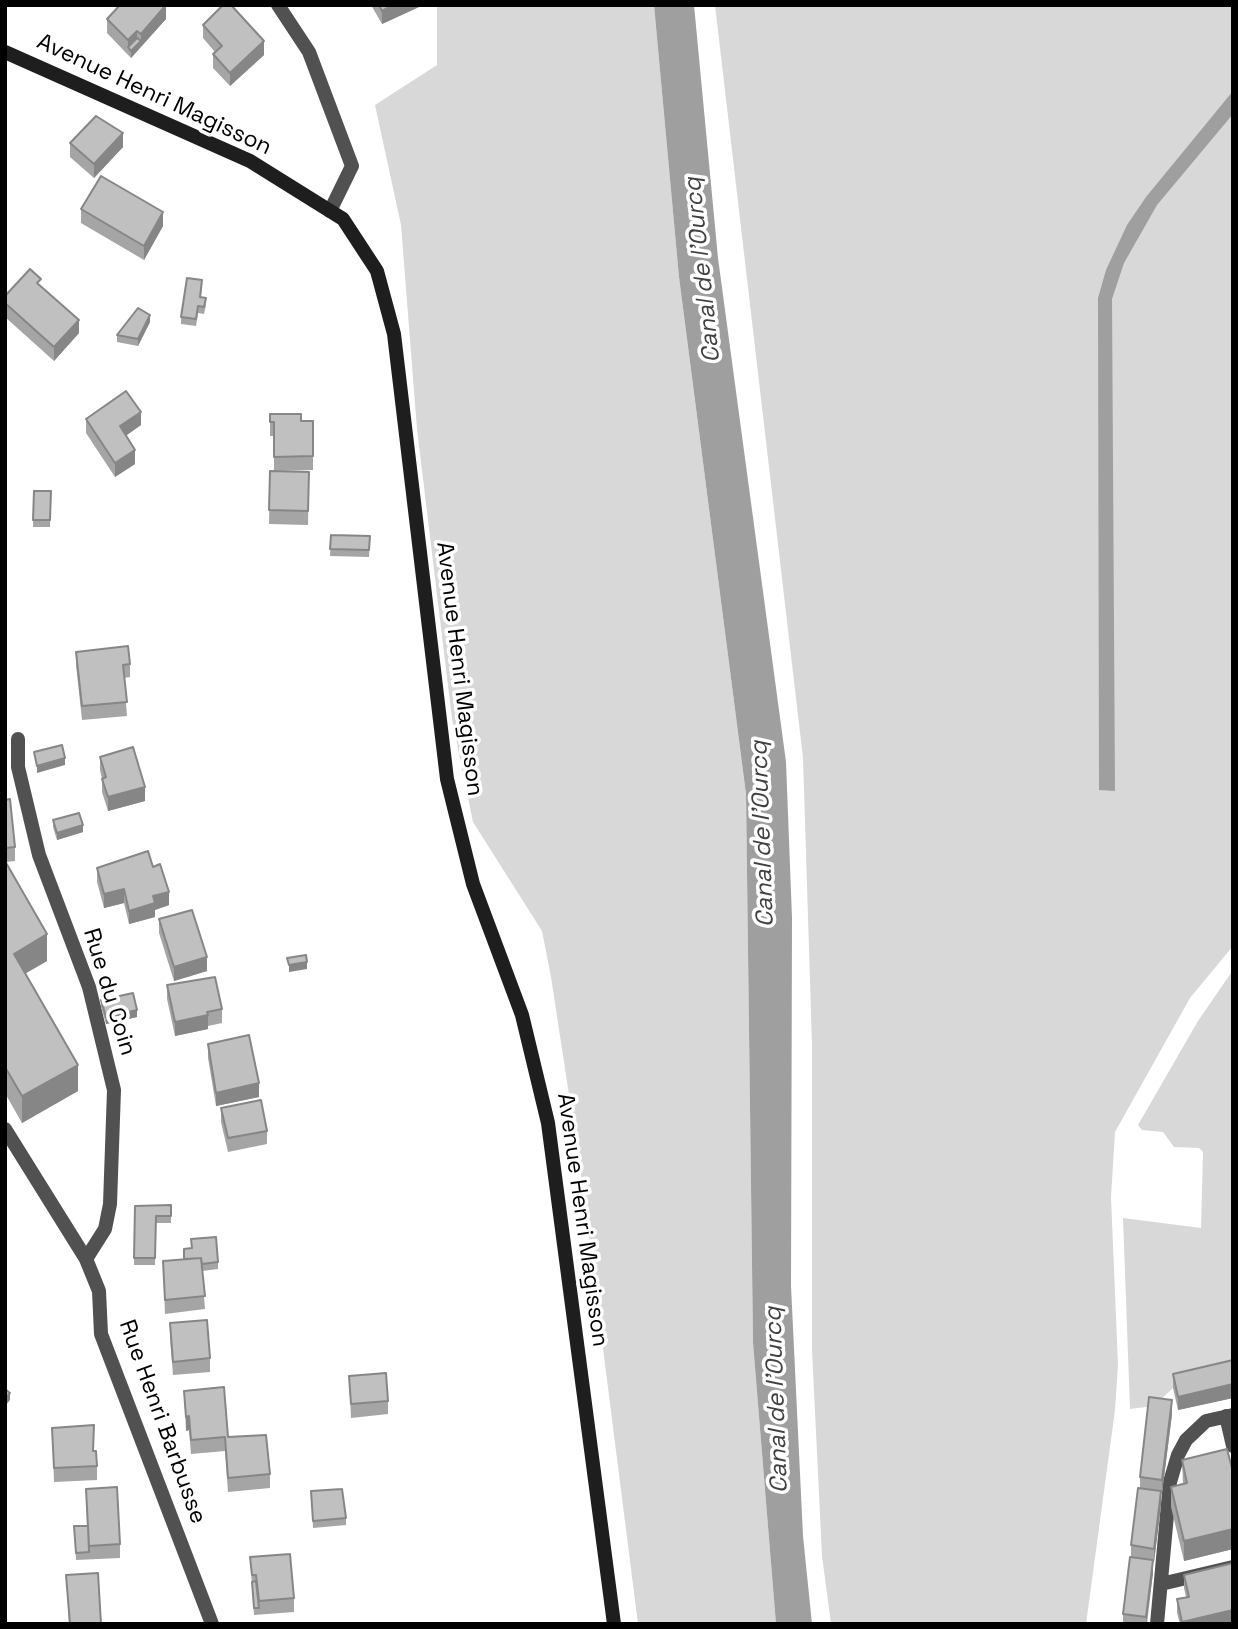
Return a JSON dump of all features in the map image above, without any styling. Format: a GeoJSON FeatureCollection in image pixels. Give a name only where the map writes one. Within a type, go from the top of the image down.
{"type":"FeatureCollection","features":[{"type":"Feature","properties":{"kind":"main road","name":"Avenue Henri Magisson"},"geometry":{"type":"LineString","coordinates":[[5,52],[250,161],[344,219],[377,271],[394,334],[447,779],[473,884],[522,1015],[548,1123],[614,1624]]}},
{"type":"Feature","properties":{"kind":"street"},"geometry":{"type":"LineString","coordinates":[[278,5],[309,52],[352,166],[330,211]]}},
{"type":"Feature","properties":{"kind":"street","name":"Rue du Coin"},"geometry":{"type":"LineString","coordinates":[[18,739],[18,768],[39,856],[89,987],[114,1090],[110,1204],[105,1229],[86,1259]]}},
{"type":"Feature","properties":{"kind":"street","name":"Rue Henri Barbusse"},"geometry":{"type":"LineString","coordinates":[[5,1129],[86,1259],[99,1291],[102,1334],[212,1624]]}},
{"type":"Feature","properties":{"kind":"street"},"geometry":{"type":"LineString","coordinates":[[1157,1624],[1170,1482],[1178,1455],[1186,1440],[1206,1422],[1229,1416],[1233,1446]]}},
{"type":"Feature","properties":{"kind":"street"},"geometry":{"type":"LineString","coordinates":[[1161,1584],[1233,1567]]}},
{"type":"Feature","properties":{"kind":"shaded area"},"geometry":{"type":"Polygon","coordinates":[[[437,5],[654,5],[679,277],[746,794],[753,1343],[776,1624],[638,1624],[580,1167],[542,931],[473,822],[452,719],[417,429],[401,225],[375,105],[437,65],[437,5]]]}},
{"type":"Feature","properties":{"kind":"shaded area"},"geometry":{"type":"Polygon","coordinates":[[[715,5],[1233,5],[1233,946],[1190,998],[1115,1132],[1111,1197],[1118,1365],[1115,1410],[1086,1624],[831,1624],[822,1556],[812,1350],[812,1045],[803,758],[715,5]]]}},
{"type":"Feature","properties":{"kind":"shaded area"},"geometry":{"type":"Polygon","coordinates":[[[1233,970],[1233,1373],[1173,1388],[1154,1406],[1130,1409],[1123,1218],[1201,1228],[1203,1152],[1199,1148],[1174,1147],[1163,1132],[1142,1130],[1138,1125],[1198,1021],[1233,970]]]}},
{"type":"Feature","properties":{"kind":"water","name":"Canal de l'Ourcq"},"geometry":{"type":"Polygon","coordinates":[[[654,5],[694,5],[718,258],[786,762],[792,918],[791,1286],[803,1536],[812,1624],[776,1624],[753,1343],[746,794],[679,277],[654,5]]]}},
{"type":"Feature","properties":{"kind":"water"},"geometry":{"type":"Polygon","coordinates":[[[1233,91],[1233,114],[1157,205],[1124,263],[1112,299],[1115,791],[1099,790],[1098,298],[1106,270],[1127,225],[1146,197],[1233,91]]]}},
{"type":"Feature","properties":{"kind":"building"},"geometry":{"type":"Polygon","coordinates":[[[120,5],[166,5],[141,34],[137,31],[128,40],[107,19],[120,5]]]}},
{"type":"Feature","properties":{"kind":"building"},"geometry":{"type":"Polygon","coordinates":[[[223,5],[231,5],[264,41],[230,73],[213,54],[222,46],[203,25],[223,5]]]}},
{"type":"Feature","properties":{"kind":"building"},"geometry":{"type":"Polygon","coordinates":[[[379,5],[393,5],[382,11],[379,5]]]}},
{"type":"Feature","properties":{"kind":"building"},"geometry":{"type":"Polygon","coordinates":[[[137,38],[141,41],[131,51],[128,47],[137,38]]]}},
{"type":"Feature","properties":{"kind":"building"},"geometry":{"type":"Polygon","coordinates":[[[96,116],[123,133],[94,164],[70,143],[96,116]]]}},
{"type":"Feature","properties":{"kind":"building"},"geometry":{"type":"Polygon","coordinates":[[[101,176],[163,212],[144,246],[81,209],[101,176]]]}},
{"type":"Feature","properties":{"kind":"building"},"geometry":{"type":"Polygon","coordinates":[[[30,269],[41,279],[37,283],[79,320],[54,347],[5,303],[5,296],[30,269]]]}},
{"type":"Feature","properties":{"kind":"building"},"geometry":{"type":"Polygon","coordinates":[[[187,278],[202,280],[200,297],[206,298],[204,307],[198,306],[196,319],[181,317],[187,278]]]}},
{"type":"Feature","properties":{"kind":"building"},"geometry":{"type":"Polygon","coordinates":[[[138,308],[150,315],[138,339],[117,335],[138,308]]]}},
{"type":"Feature","properties":{"kind":"building"},"geometry":{"type":"Polygon","coordinates":[[[126,391],[141,412],[120,426],[135,450],[115,463],[86,419],[126,391]]]}},
{"type":"Feature","properties":{"kind":"building"},"geometry":{"type":"Polygon","coordinates":[[[270,414],[301,414],[301,421],[313,421],[313,456],[274,457],[274,422],[270,422],[270,414]]]}},
{"type":"Feature","properties":{"kind":"building"},"geometry":{"type":"Polygon","coordinates":[[[270,471],[309,472],[308,511],[269,510],[270,471]]]}},
{"type":"Feature","properties":{"kind":"building"},"geometry":{"type":"Polygon","coordinates":[[[34,491],[51,491],[50,520],[33,520],[34,491]]]}},
{"type":"Feature","properties":{"kind":"building"},"geometry":{"type":"Polygon","coordinates":[[[331,535],[370,536],[369,550],[330,549],[331,535]]]}},
{"type":"Feature","properties":{"kind":"building"},"geometry":{"type":"Polygon","coordinates":[[[128,646],[130,664],[123,665],[127,702],[82,706],[76,652],[128,646]]]}},
{"type":"Feature","properties":{"kind":"building"},"geometry":{"type":"Polygon","coordinates":[[[62,745],[65,758],[37,766],[34,752],[62,745]]]}},
{"type":"Feature","properties":{"kind":"building"},"geometry":{"type":"Polygon","coordinates":[[[133,747],[145,787],[108,797],[102,779],[106,777],[100,757],[133,747]]]}},
{"type":"Feature","properties":{"kind":"building"},"geometry":{"type":"Polygon","coordinates":[[[10,799],[15,847],[5,848],[5,800],[10,799]]]}},
{"type":"Feature","properties":{"kind":"building"},"geometry":{"type":"Polygon","coordinates":[[[79,813],[83,825],[57,833],[53,820],[79,813]]]}},
{"type":"Feature","properties":{"kind":"building"},"geometry":{"type":"Polygon","coordinates":[[[148,851],[153,867],[160,864],[169,892],[153,896],[155,903],[129,911],[124,889],[104,894],[97,868],[148,851]]]}},
{"type":"Feature","properties":{"kind":"building"},"geometry":{"type":"Polygon","coordinates":[[[5,861],[47,934],[14,954],[78,1065],[22,1096],[5,1067],[5,861]]]}},
{"type":"Feature","properties":{"kind":"building"},"geometry":{"type":"Polygon","coordinates":[[[192,910],[207,957],[174,967],[159,919],[192,910]]]}},
{"type":"Feature","properties":{"kind":"building"},"geometry":{"type":"Polygon","coordinates":[[[306,955],[307,962],[289,965],[287,958],[306,955]]]}},
{"type":"Feature","properties":{"kind":"building"},"geometry":{"type":"Polygon","coordinates":[[[215,977],[222,1009],[175,1022],[167,985],[215,977]]]}},
{"type":"Feature","properties":{"kind":"building"},"geometry":{"type":"Polygon","coordinates":[[[133,993],[137,1010],[106,1017],[101,1000],[133,993]]]}},
{"type":"Feature","properties":{"kind":"building"},"geometry":{"type":"Polygon","coordinates":[[[249,1035],[259,1083],[216,1093],[208,1044],[249,1035]]]}},
{"type":"Feature","properties":{"kind":"building"},"geometry":{"type":"Polygon","coordinates":[[[261,1100],[267,1131],[228,1138],[221,1108],[261,1100]]]}},
{"type":"Feature","properties":{"kind":"building"},"geometry":{"type":"Polygon","coordinates":[[[171,1205],[171,1216],[156,1216],[155,1258],[134,1258],[135,1206],[171,1205]]]}},
{"type":"Feature","properties":{"kind":"building"},"geometry":{"type":"Polygon","coordinates":[[[216,1237],[218,1262],[202,1264],[201,1258],[184,1259],[184,1249],[192,1248],[191,1239],[216,1237]]]}},
{"type":"Feature","properties":{"kind":"building"},"geometry":{"type":"Polygon","coordinates":[[[201,1258],[205,1296],[165,1300],[163,1261],[201,1258]]]}},
{"type":"Feature","properties":{"kind":"building"},"geometry":{"type":"Polygon","coordinates":[[[207,1320],[210,1358],[173,1362],[170,1323],[207,1320]]]}},
{"type":"Feature","properties":{"kind":"building"},"geometry":{"type":"Polygon","coordinates":[[[1233,1360],[1233,1384],[1178,1397],[1173,1374],[1233,1360]]]}},
{"type":"Feature","properties":{"kind":"building"},"geometry":{"type":"Polygon","coordinates":[[[386,1373],[388,1401],[351,1404],[349,1376],[386,1373]]]}},
{"type":"Feature","properties":{"kind":"building"},"geometry":{"type":"Polygon","coordinates":[[[224,1387],[228,1437],[266,1435],[270,1474],[228,1478],[225,1437],[191,1440],[184,1391],[224,1387]]]}},
{"type":"Feature","properties":{"kind":"building"},"geometry":{"type":"Polygon","coordinates":[[[1149,1397],[1172,1400],[1162,1480],[1140,1477],[1149,1397]]]}},
{"type":"Feature","properties":{"kind":"building"},"geometry":{"type":"Polygon","coordinates":[[[94,1425],[93,1451],[96,1451],[97,1466],[54,1468],[52,1428],[94,1425]]]}},
{"type":"Feature","properties":{"kind":"building"},"geometry":{"type":"Polygon","coordinates":[[[1227,1449],[1233,1472],[1233,1529],[1184,1541],[1171,1487],[1187,1483],[1182,1460],[1227,1449]]]}},
{"type":"Feature","properties":{"kind":"building"},"geometry":{"type":"Polygon","coordinates":[[[117,1487],[120,1544],[89,1546],[86,1489],[117,1487]]]}},
{"type":"Feature","properties":{"kind":"building"},"geometry":{"type":"Polygon","coordinates":[[[1138,1488],[1161,1491],[1154,1549],[1131,1545],[1138,1488]]]}},
{"type":"Feature","properties":{"kind":"building"},"geometry":{"type":"Polygon","coordinates":[[[342,1489],[346,1518],[313,1521],[311,1491],[342,1489]]]}},
{"type":"Feature","properties":{"kind":"building"},"geometry":{"type":"Polygon","coordinates":[[[74,1526],[88,1526],[89,1552],[76,1553],[74,1526]]]}},
{"type":"Feature","properties":{"kind":"building"},"geometry":{"type":"Polygon","coordinates":[[[290,1554],[294,1598],[259,1601],[256,1575],[252,1575],[250,1557],[290,1554]]]}},
{"type":"Feature","properties":{"kind":"building"},"geometry":{"type":"Polygon","coordinates":[[[1130,1557],[1153,1560],[1146,1617],[1123,1614],[1130,1557]]]}},
{"type":"Feature","properties":{"kind":"building"},"geometry":{"type":"Polygon","coordinates":[[[1233,1563],[1233,1610],[1182,1622],[1177,1599],[1189,1597],[1184,1575],[1233,1563]]]}},
{"type":"Feature","properties":{"kind":"building"},"geometry":{"type":"Polygon","coordinates":[[[98,1573],[101,1624],[70,1624],[66,1575],[98,1573]]]}},
{"type":"Feature","properties":{"kind":"building"},"geometry":{"type":"Polygon","coordinates":[[[256,1581],[259,1608],[254,1608],[252,1582],[256,1581]]]}}]}
